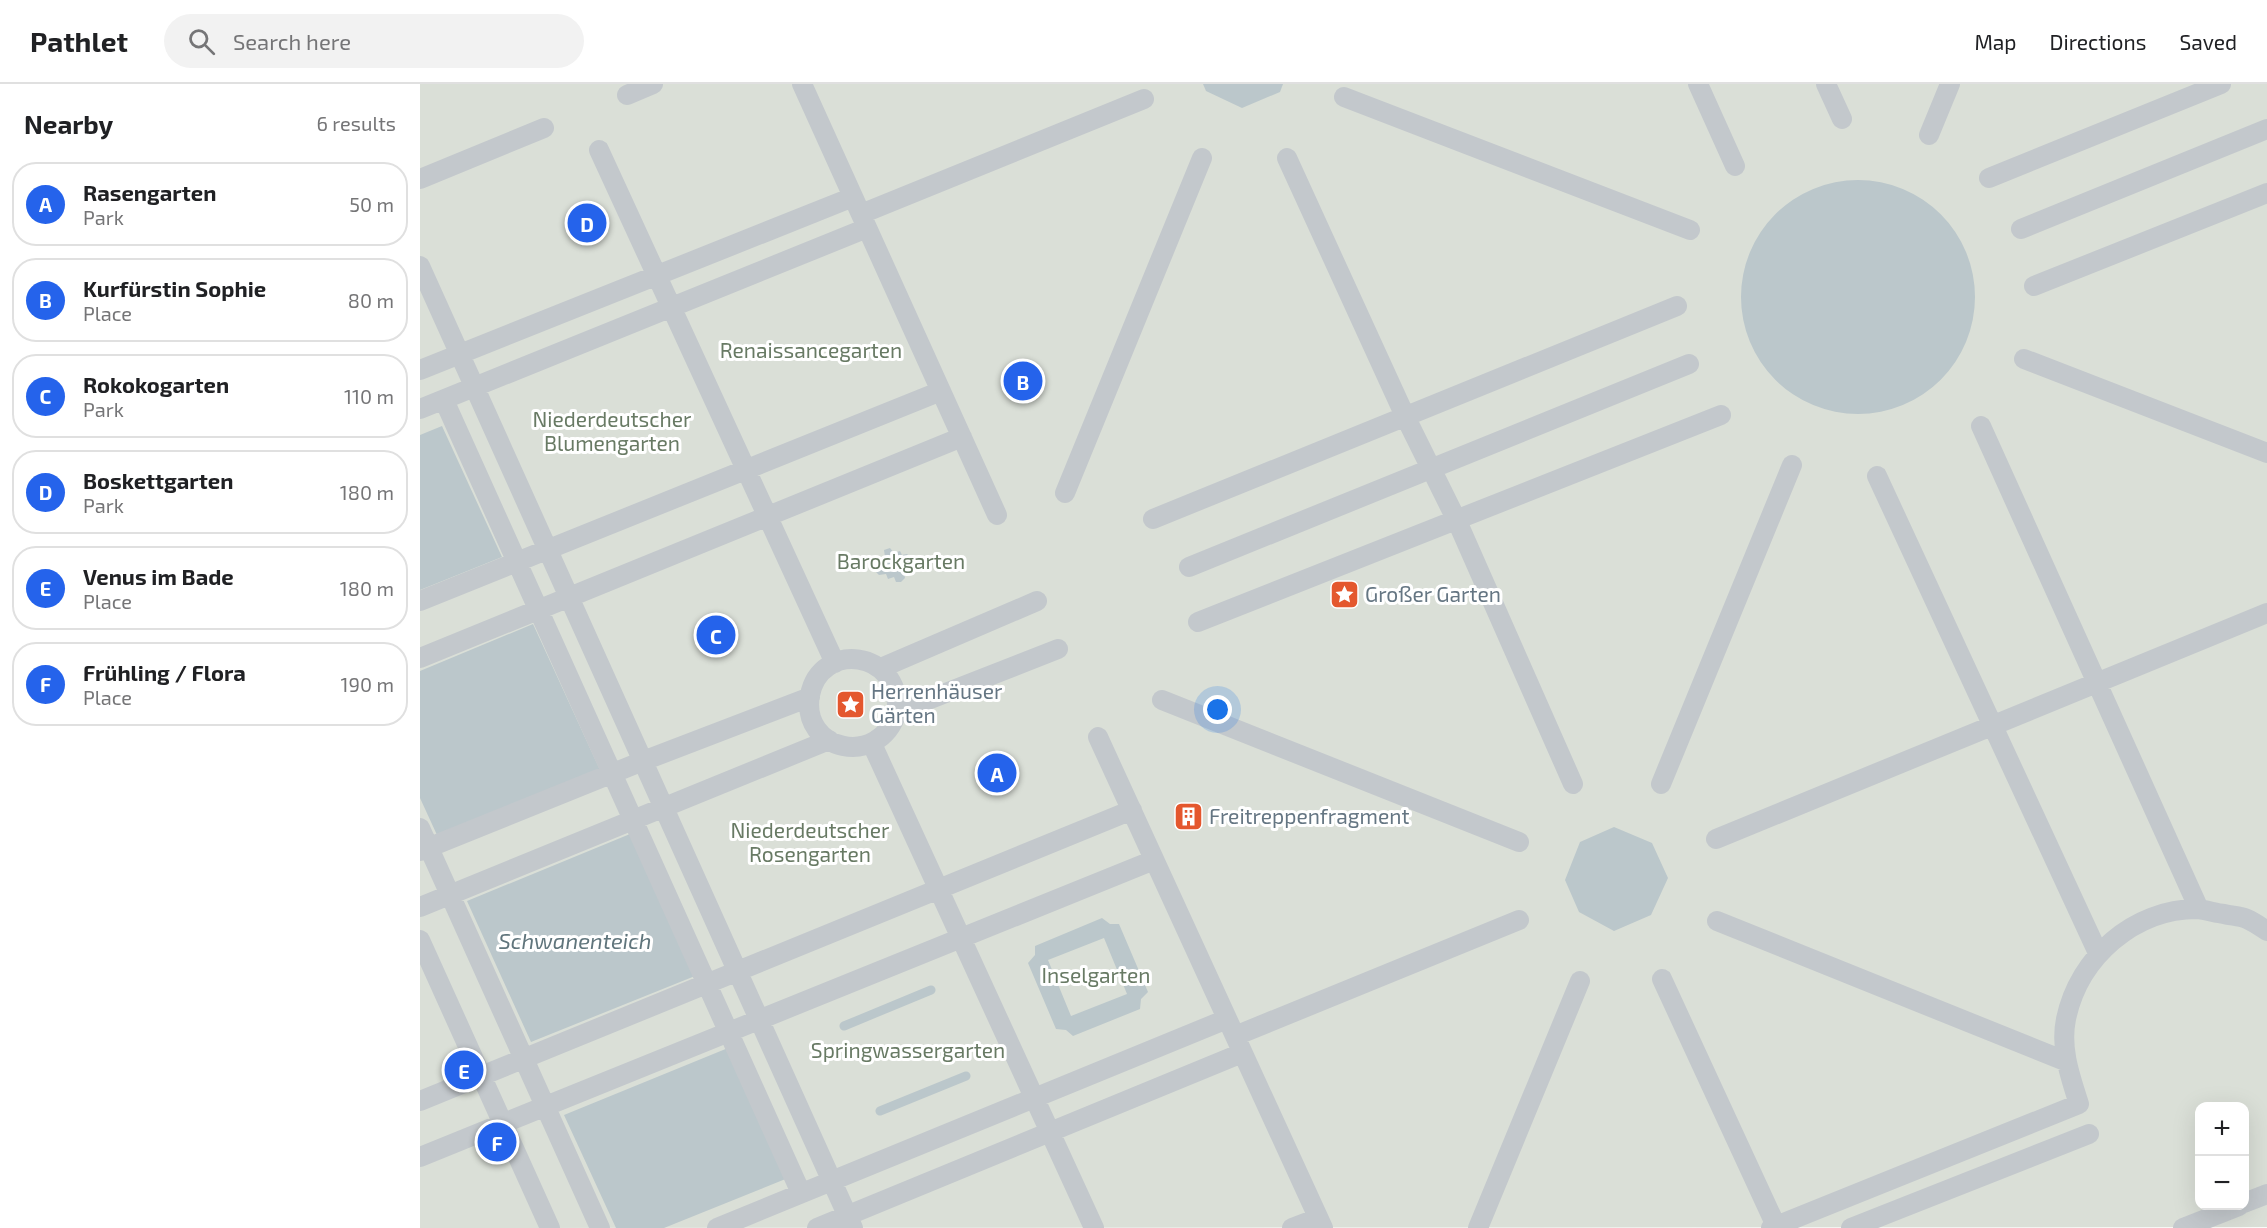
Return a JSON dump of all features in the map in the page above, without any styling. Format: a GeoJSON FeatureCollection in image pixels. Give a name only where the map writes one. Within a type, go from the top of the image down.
{"type":"FeatureCollection","features":[{"type":"Feature","properties":{"kind":"street"},"geometry":{"type":"LineString","coordinates":[[627,95],[653,84]]}},
{"type":"Feature","properties":{"kind":"street"},"geometry":{"type":"LineString","coordinates":[[802,84],[997,515]]}},
{"type":"Feature","properties":{"kind":"street"},"geometry":{"type":"LineString","coordinates":[[1698,84],[1735,165]]}},
{"type":"Feature","properties":{"kind":"street"},"geometry":{"type":"LineString","coordinates":[[1826,84],[1842,119]]}},
{"type":"Feature","properties":{"kind":"street"},"geometry":{"type":"LineString","coordinates":[[1929,135],[1950,84]]}},
{"type":"Feature","properties":{"kind":"street"},"geometry":{"type":"LineString","coordinates":[[1989,178],[2222,84]]}},
{"type":"Feature","properties":{"kind":"street"},"geometry":{"type":"LineString","coordinates":[[1344,97],[1690,230]]}},
{"type":"Feature","properties":{"kind":"street"},"geometry":{"type":"LineString","coordinates":[[420,409],[671,307],[860,213],[1144,99]]}},
{"type":"Feature","properties":{"kind":"street"},"geometry":{"type":"LineString","coordinates":[[420,178],[544,128]]}},
{"type":"Feature","properties":{"kind":"street"},"geometry":{"type":"LineString","coordinates":[[2021,229],[2267,129]]}},
{"type":"Feature","properties":{"kind":"street"},"geometry":{"type":"LineString","coordinates":[[599,150],[835,663]]}},
{"type":"Feature","properties":{"kind":"street"},"geometry":{"type":"LineString","coordinates":[[1065,493],[1202,158]]}},
{"type":"Feature","properties":{"kind":"street"},"geometry":{"type":"LineString","coordinates":[[1287,158],[1405,416],[1457,521],[1573,784]]}},
{"type":"Feature","properties":{"kind":"street"},"geometry":{"type":"LineString","coordinates":[[2034,286],[2267,193]]}},
{"type":"Feature","properties":{"kind":"street"},"geometry":{"type":"LineString","coordinates":[[420,370],[657,275],[860,213]]}},
{"type":"Feature","properties":{"kind":"street"},"geometry":{"type":"LineString","coordinates":[[420,266],[850,1222]]}},
{"type":"Feature","properties":{"kind":"street"},"geometry":{"type":"LineString","coordinates":[[1153,519],[1677,306]]}},
{"type":"Feature","properties":{"kind":"street"},"geometry":{"type":"LineString","coordinates":[[2024,359],[2267,453]]}},
{"type":"Feature","properties":{"kind":"street"},"geometry":{"type":"LineString","coordinates":[[1189,567],[1689,364]]}},
{"type":"Feature","properties":{"kind":"street"},"geometry":{"type":"LineString","coordinates":[[420,601],[941,391]]}},
{"type":"Feature","properties":{"kind":"street"},"geometry":{"type":"LineString","coordinates":[[444,400],[801,1193]]}},
{"type":"Feature","properties":{"kind":"street"},"geometry":{"type":"LineString","coordinates":[[1198,622],[1720,415]]}},
{"type":"Feature","properties":{"kind":"street"},"geometry":{"type":"LineString","coordinates":[[1981,426],[2199,909]]}},
{"type":"Feature","properties":{"kind":"street"},"geometry":{"type":"LineString","coordinates":[[420,658],[962,437]]}},
{"type":"Feature","properties":{"kind":"street"},"geometry":{"type":"LineString","coordinates":[[1661,784],[1792,465]]}},
{"type":"Feature","properties":{"kind":"street"},"geometry":{"type":"LineString","coordinates":[[1877,476],[2098,953]]}},
{"type":"Feature","properties":{"kind":"street"},"geometry":{"type":"LineString","coordinates":[[881,668],[1037,601]]}},
{"type":"Feature","properties":{"kind":"street"},"geometry":{"type":"LineString","coordinates":[[1716,839],[2267,613]]}},
{"type":"Feature","properties":{"kind":"street"},"geometry":{"type":"LineString","coordinates":[[897,712],[1058,649]]}},
{"type":"Feature","properties":{"kind":"street"},"geometry":{"type":"LineString","coordinates":[[860,659],[881,668],[894,685],[898,698],[897,712],[889,730],[872,744],[859,747],[847,747],[829,740],[814,724],[810,711],[812,687],[820,674],[843,660],[860,659]]}},
{"type":"Feature","properties":{"kind":"street"},"geometry":{"type":"LineString","coordinates":[[424,850],[612,773],[810,696]]}},
{"type":"Feature","properties":{"kind":"street"},"geometry":{"type":"LineString","coordinates":[[1162,700],[1519,842]]}},
{"type":"Feature","properties":{"kind":"street"},"geometry":{"type":"LineString","coordinates":[[1098,737],[1320,1223],[1292,1228]]}},
{"type":"Feature","properties":{"kind":"street"},"geometry":{"type":"LineString","coordinates":[[420,907],[829,740]]}},
{"type":"Feature","properties":{"kind":"street"},"geometry":{"type":"LineString","coordinates":[[872,744],[1094,1228]]}},
{"type":"Feature","properties":{"kind":"street"},"geometry":{"type":"LineString","coordinates":[[420,1101],[1132,810]]}},
{"type":"Feature","properties":{"kind":"street"},"geometry":{"type":"LineString","coordinates":[[420,828],[424,850],[450,895],[600,1228]]}},
{"type":"Feature","properties":{"kind":"street"},"geometry":{"type":"LineString","coordinates":[[420,1157],[1154,860]]}},
{"type":"Feature","properties":{"kind":"street"},"geometry":{"type":"LineString","coordinates":[[1662,979],[1774,1227],[2079,1104],[2065,1061],[2066,1020],[2074,991],[2098,953],[2113,939],[2147,919],[2177,911],[2199,909],[2246,919],[2267,931]]}},
{"type":"Feature","properties":{"kind":"street"},"geometry":{"type":"LineString","coordinates":[[817,1228],[850,1222],[1049,1131],[1235,1036],[1519,920]]}},
{"type":"Feature","properties":{"kind":"street"},"geometry":{"type":"LineString","coordinates":[[1717,921],[2065,1061]]}},
{"type":"Feature","properties":{"kind":"street"},"geometry":{"type":"LineString","coordinates":[[420,940],[550,1228]]}},
{"type":"Feature","properties":{"kind":"street"},"geometry":{"type":"LineString","coordinates":[[1478,1228],[1580,981]]}},
{"type":"Feature","properties":{"kind":"street"},"geometry":{"type":"LineString","coordinates":[[717,1228],[1034,1098],[1235,1036]]}},
{"type":"Feature","properties":{"kind":"street"},"geometry":{"type":"LineString","coordinates":[[1851,1228],[2089,1134]]}},
{"type":"Feature","properties":{"kind":"street"},"geometry":{"type":"LineString","coordinates":[[2249,1201],[2267,1194]]}},
{"type":"Feature","properties":{"kind":"street"},"geometry":{"type":"LineString","coordinates":[[2183,1228],[2229,1210]]}},
{"type":"Feature","properties":{"kind":"green space","name":"Großer Garten"},"geometry":{"type":"Polygon","coordinates":[[[420,84],[2267,84],[2267,1227],[420,1228],[420,84]]]}},
{"type":"Feature","properties":{"kind":"water"},"geometry":{"type":"Polygon","coordinates":[[[1203,84],[1283,84],[1280,92],[1242,108],[1206,91],[1203,84]]]}},
{"type":"Feature","properties":{"kind":"water"},"geometry":{"type":"Polygon","coordinates":[[[1846,180],[1870,180],[1913,193],[1941,214],[1962,242],[1973,274],[1975,297],[1973,320],[1962,352],[1941,380],[1913,401],[1892,409],[1870,414],[1846,414],[1803,401],[1784,388],[1767,371],[1754,352],[1746,331],[1741,309],[1741,285],[1754,242],[1767,223],[1784,206],[1803,193],[1824,185],[1846,180]]]}},
{"type":"Feature","properties":{"kind":"water"},"geometry":{"type":"Polygon","coordinates":[[[442,426],[502,557],[420,590],[420,435],[442,426]]]}},
{"type":"Feature","properties":{"kind":"water"},"geometry":{"type":"Polygon","coordinates":[[[890,548],[894,553],[900,551],[902,555],[907,554],[910,557],[911,561],[906,565],[908,571],[904,573],[905,578],[901,582],[896,582],[894,577],[888,579],[886,574],[879,575],[876,572],[877,567],[882,565],[879,559],[885,557],[884,550],[890,548]]]}},
{"type":"Feature","properties":{"kind":"water"},"geometry":{"type":"Polygon","coordinates":[[[533,624],[600,770],[437,835],[420,798],[420,671],[533,624]]]}},
{"type":"Feature","properties":{"kind":"water"},"geometry":{"type":"Polygon","coordinates":[[[1614,827],[1652,843],[1668,878],[1651,915],[1614,931],[1579,912],[1565,880],[1580,842],[1614,827]]]}},
{"type":"Feature","properties":{"kind":"water","name":"Schwanenteich"},"geometry":{"type":"Polygon","coordinates":[[[630,834],[695,976],[531,1042],[467,901],[630,834]]]}},
{"type":"Feature","properties":{"kind":"water"},"geometry":{"type":"Polygon","coordinates":[[[1102,918],[1110,924],[1119,924],[1148,992],[1141,999],[1140,1009],[1073,1036],[1066,1030],[1056,1029],[1028,963],[1035,955],[1035,946],[1102,918]],[[1104,938],[1048,960],[1071,1016],[1127,994],[1104,938]]]}},
{"type":"Feature","properties":{"kind":"water"},"geometry":{"type":"Polygon","coordinates":[[[728,1048],[788,1178],[664,1228],[616,1228],[564,1115],[728,1048]]]}},
{"type":"Feature","properties":{"kind":"waterway"},"geometry":{"type":"LineString","coordinates":[[844,1026],[931,990]]}},
{"type":"Feature","properties":{"kind":"waterway"},"geometry":{"type":"LineString","coordinates":[[880,1111],[966,1076]]}},
{"type":"Feature","properties":{"kind":"place","name":"Boskettgarten"},"geometry":{"type":"Point","coordinates":[587,223]}},
{"type":"Feature","properties":{"kind":"place","name":"Kurfürstin Sophie"},"geometry":{"type":"Point","coordinates":[1023,381]}},
{"type":"Feature","properties":{"kind":"place","name":"Großer Garten"},"geometry":{"type":"Point","coordinates":[1344,595]}},
{"type":"Feature","properties":{"kind":"place","name":"Rokokogarten"},"geometry":{"type":"Point","coordinates":[716,635]}},
{"type":"Feature","properties":{"kind":"place","name":"Herrenhäuser Gärten"},"geometry":{"type":"Point","coordinates":[850,704]}},
{"type":"Feature","properties":{"kind":"place","name":"Rasengarten"},"geometry":{"type":"Point","coordinates":[997,773]}},
{"type":"Feature","properties":{"kind":"place","name":"Freitreppenfragment"},"geometry":{"type":"Point","coordinates":[1188,817]}},
{"type":"Feature","properties":{"kind":"place","name":"Venus im Bade"},"geometry":{"type":"Point","coordinates":[464,1070]}},
{"type":"Feature","properties":{"kind":"place","name":"Frühling / Flora"},"geometry":{"type":"Point","coordinates":[497,1142]}},
{"type":"Feature","properties":{"kind":"park label","name":"Renaissancegarten"},"geometry":{"type":"Point","coordinates":[811,351]}},
{"type":"Feature","properties":{"kind":"park label","name":"Niederdeutscher Blumengarten"},"geometry":{"type":"Point","coordinates":[612,432]}},
{"type":"Feature","properties":{"kind":"park label","name":"Barockgarten"},"geometry":{"type":"Point","coordinates":[901,562]}},
{"type":"Feature","properties":{"kind":"park label","name":"Niederdeutscher Rosengarten"},"geometry":{"type":"Point","coordinates":[810,843]}},
{"type":"Feature","properties":{"kind":"park label","name":"Inselgarten"},"geometry":{"type":"Point","coordinates":[1096,976]}},
{"type":"Feature","properties":{"kind":"park label","name":"Springwassergarten"},"geometry":{"type":"Point","coordinates":[908,1051]}}]}
